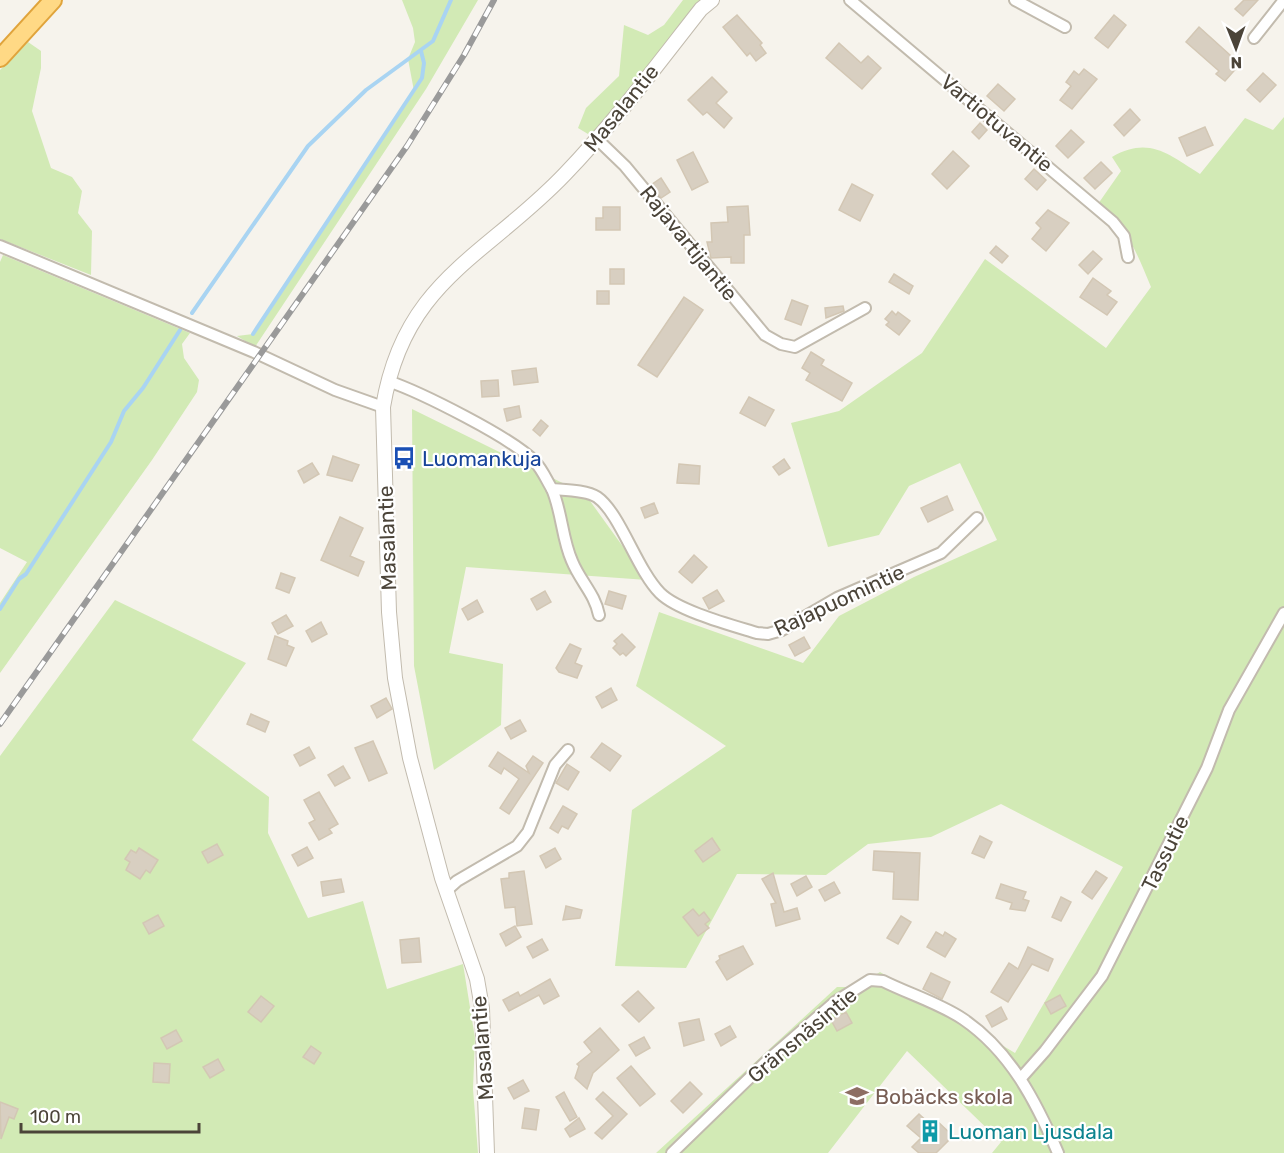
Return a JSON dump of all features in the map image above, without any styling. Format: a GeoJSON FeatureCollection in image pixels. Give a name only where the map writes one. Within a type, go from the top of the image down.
{"type":"FeatureCollection","features":[{"type":"Feature","properties":{"kind":"highway"},"geometry":{"type":"LineString","coordinates":[[0,58],[54,0]]}},
{"type":"Feature","properties":{"kind":"street","name":"Masalantie"},"geometry":{"type":"LineString","coordinates":[[487,1153],[482,1008],[477,979],[447,890],[410,758],[395,678],[389,612],[383,407],[388,381],[408,327],[438,288],[543,197],[598,140],[701,9],[712,0]]}},
{"type":"Feature","properties":{"kind":"street","name":"Vartiotuvantie"},"geometry":{"type":"LineString","coordinates":[[850,0],[1113,222],[1124,236],[1128,257]]}},
{"type":"Feature","properties":{"kind":"street"},"geometry":{"type":"LineString","coordinates":[[1015,0],[1065,27]]}},
{"type":"Feature","properties":{"kind":"street"},"geometry":{"type":"LineString","coordinates":[[1254,38],[1284,0]]}},
{"type":"Feature","properties":{"kind":"street","name":"Rajavartijantie"},"geometry":{"type":"LineString","coordinates":[[598,140],[625,166],[765,335],[781,344],[795,346],[865,308]]}},
{"type":"Feature","properties":{"kind":"street"},"geometry":{"type":"LineString","coordinates":[[0,246],[254,352],[335,390],[383,407]]}},
{"type":"Feature","properties":{"kind":"street"},"geometry":{"type":"LineString","coordinates":[[388,381],[407,388],[516,446],[535,462],[552,489],[572,561],[596,600],[598,615]]}},
{"type":"Feature","properties":{"kind":"street","name":"Rajapuomintie"},"geometry":{"type":"LineString","coordinates":[[552,489],[596,496],[611,513],[652,584],[661,594],[683,608],[762,634],[782,630],[837,598],[941,553],[977,518]]}},
{"type":"Feature","properties":{"kind":"street","name":"Tassutie"},"geometry":{"type":"LineString","coordinates":[[1021,1078],[1045,1051],[1102,976],[1207,768],[1229,710],[1284,613]]}},
{"type":"Feature","properties":{"kind":"street"},"geometry":{"type":"LineString","coordinates":[[447,890],[457,880],[517,846],[528,832],[555,765],[568,750]]}},
{"type":"Feature","properties":{"kind":"street","name":"Gränsnäsintie"},"geometry":{"type":"LineString","coordinates":[[672,1153],[768,1060],[835,1002],[870,980],[883,981],[963,1019],[998,1049],[1021,1078],[1040,1110],[1058,1153]]}},
{"type":"Feature","properties":{"kind":"green space"},"geometry":{"type":"Polygon","coordinates":[[[402,0],[478,0],[426,89],[255,347],[237,336],[253,334],[414,91],[408,59],[415,42],[413,28],[402,0]]]}},
{"type":"Feature","properties":{"kind":"green space"},"geometry":{"type":"Polygon","coordinates":[[[683,0],[712,0],[598,140],[578,128],[586,108],[619,76],[624,25],[648,35],[664,25],[683,0]]]}},
{"type":"Feature","properties":{"kind":"green space"},"geometry":{"type":"Polygon","coordinates":[[[28,42],[41,51],[41,68],[32,111],[51,168],[72,177],[82,191],[78,213],[92,231],[91,275],[0,239],[0,70],[28,42]]]}},
{"type":"Feature","properties":{"kind":"green space"},"geometry":{"type":"Polygon","coordinates":[[[1284,117],[1284,1153],[992,1153],[1001,1142],[907,1051],[828,1153],[656,1153],[837,987],[857,987],[880,972],[1015,1053],[1123,867],[1001,804],[931,837],[868,844],[826,875],[737,874],[686,968],[615,966],[632,810],[726,746],[636,686],[659,612],[803,663],[839,616],[914,577],[997,540],[960,463],[909,486],[879,535],[828,547],[791,423],[839,411],[922,353],[985,259],[1106,348],[1151,287],[1136,252],[1124,232],[1098,204],[1121,171],[1112,157],[1137,148],[1148,148],[1168,154],[1200,174],[1245,118],[1273,130],[1284,117]]]}},
{"type":"Feature","properties":{"kind":"green space"},"geometry":{"type":"Polygon","coordinates":[[[3,255],[190,333],[182,344],[184,358],[199,380],[197,392],[152,460],[0,673],[0,603],[27,562],[0,548],[0,262],[3,255]]]}},
{"type":"Feature","properties":{"kind":"green space"},"geometry":{"type":"Polygon","coordinates":[[[412,409],[585,494],[647,580],[466,567],[449,653],[503,664],[501,725],[434,770],[414,666],[412,409]]]}},
{"type":"Feature","properties":{"kind":"green space"},"geometry":{"type":"Polygon","coordinates":[[[115,600],[246,663],[192,740],[269,797],[268,833],[308,918],[363,901],[387,989],[463,964],[475,1038],[473,1089],[478,1153],[0,1153],[0,756],[115,600]]]}},
{"type":"Feature","properties":{"kind":"building"},"geometry":{"type":"Polygon","coordinates":[[[1244,0],[1258,0],[1243,16],[1235,9],[1244,0]]]}},
{"type":"Feature","properties":{"kind":"building"},"geometry":{"type":"Polygon","coordinates":[[[737,15],[762,43],[760,45],[766,53],[756,61],[750,53],[747,56],[723,27],[737,15]]]}},
{"type":"Feature","properties":{"kind":"building"},"geometry":{"type":"Polygon","coordinates":[[[1114,15],[1126,25],[1108,48],[1095,38],[1114,15]]]}},
{"type":"Feature","properties":{"kind":"building"},"geometry":{"type":"Polygon","coordinates":[[[1199,27],[1240,64],[1225,81],[1216,74],[1219,71],[1186,42],[1199,27]]]}},
{"type":"Feature","properties":{"kind":"building"},"geometry":{"type":"Polygon","coordinates":[[[839,43],[861,63],[868,56],[881,68],[862,89],[826,58],[839,43]]]}},
{"type":"Feature","properties":{"kind":"building"},"geometry":{"type":"Polygon","coordinates":[[[1084,69],[1097,79],[1072,109],[1060,100],[1071,86],[1066,82],[1074,71],[1079,75],[1084,69]]]}},
{"type":"Feature","properties":{"kind":"building"},"geometry":{"type":"Polygon","coordinates":[[[1263,73],[1276,85],[1260,102],[1247,90],[1263,73]]]}},
{"type":"Feature","properties":{"kind":"building"},"geometry":{"type":"Polygon","coordinates":[[[712,77],[727,92],[716,103],[732,118],[724,128],[707,112],[703,115],[688,100],[712,77]]]}},
{"type":"Feature","properties":{"kind":"building"},"geometry":{"type":"Polygon","coordinates":[[[998,84],[1015,99],[1004,111],[987,96],[998,84]]]}},
{"type":"Feature","properties":{"kind":"building"},"geometry":{"type":"Polygon","coordinates":[[[1130,109],[1140,120],[1124,136],[1114,125],[1130,109]]]}},
{"type":"Feature","properties":{"kind":"building"},"geometry":{"type":"Polygon","coordinates":[[[980,123],[987,130],[979,139],[972,132],[980,123]]]}},
{"type":"Feature","properties":{"kind":"building"},"geometry":{"type":"Polygon","coordinates":[[[1205,127],[1213,145],[1187,156],[1179,138],[1205,127]]]}},
{"type":"Feature","properties":{"kind":"building"},"geometry":{"type":"Polygon","coordinates":[[[1071,130],[1084,142],[1068,158],[1056,146],[1071,130]]]}},
{"type":"Feature","properties":{"kind":"building"},"geometry":{"type":"Polygon","coordinates":[[[953,151],[969,166],[947,189],[932,174],[953,151]]]}},
{"type":"Feature","properties":{"kind":"building"},"geometry":{"type":"Polygon","coordinates":[[[693,152],[708,182],[692,190],[677,160],[693,152]]]}},
{"type":"Feature","properties":{"kind":"building"},"geometry":{"type":"Polygon","coordinates":[[[1101,162],[1112,173],[1095,189],[1084,178],[1101,162]]]}},
{"type":"Feature","properties":{"kind":"building"},"geometry":{"type":"Polygon","coordinates":[[[1034,169],[1046,180],[1037,190],[1025,179],[1034,169]]]}},
{"type":"Feature","properties":{"kind":"building"},"geometry":{"type":"Polygon","coordinates":[[[661,178],[670,192],[661,198],[651,185],[661,178]]]}},
{"type":"Feature","properties":{"kind":"building"},"geometry":{"type":"Polygon","coordinates":[[[852,184],[873,195],[860,221],[839,210],[852,184]]]}},
{"type":"Feature","properties":{"kind":"building"},"geometry":{"type":"Polygon","coordinates":[[[748,206],[750,235],[744,235],[744,263],[731,263],[731,257],[711,258],[707,242],[712,242],[711,223],[728,222],[727,207],[748,206]]]}},
{"type":"Feature","properties":{"kind":"building"},"geometry":{"type":"Polygon","coordinates":[[[603,207],[620,207],[620,230],[596,230],[596,218],[603,218],[603,207]]]}},
{"type":"Feature","properties":{"kind":"building"},"geometry":{"type":"Polygon","coordinates":[[[1048,210],[1069,223],[1046,251],[1032,239],[1041,228],[1036,223],[1048,210]]]}},
{"type":"Feature","properties":{"kind":"building"},"geometry":{"type":"Polygon","coordinates":[[[996,246],[1008,256],[1002,263],[990,253],[996,246]]]}},
{"type":"Feature","properties":{"kind":"building"},"geometry":{"type":"Polygon","coordinates":[[[1093,251],[1102,259],[1088,274],[1079,265],[1093,251]]]}},
{"type":"Feature","properties":{"kind":"building"},"geometry":{"type":"Polygon","coordinates":[[[610,269],[624,269],[624,284],[610,284],[610,269]]]}},
{"type":"Feature","properties":{"kind":"building"},"geometry":{"type":"Polygon","coordinates":[[[894,274],[913,286],[909,294],[889,282],[894,274]]]}},
{"type":"Feature","properties":{"kind":"building"},"geometry":{"type":"Polygon","coordinates":[[[1093,278],[1111,291],[1107,295],[1117,302],[1107,315],[1080,297],[1093,278]]]}},
{"type":"Feature","properties":{"kind":"building"},"geometry":{"type":"Polygon","coordinates":[[[597,291],[609,291],[609,304],[597,304],[597,291]]]}},
{"type":"Feature","properties":{"kind":"building"},"geometry":{"type":"Polygon","coordinates":[[[684,297],[703,310],[657,377],[638,365],[684,297]]]}},
{"type":"Feature","properties":{"kind":"building"},"geometry":{"type":"Polygon","coordinates":[[[792,300],[808,306],[801,325],[785,319],[792,300]]]}},
{"type":"Feature","properties":{"kind":"building"},"geometry":{"type":"Polygon","coordinates":[[[843,306],[844,311],[826,318],[825,308],[843,306]]]}},
{"type":"Feature","properties":{"kind":"building"},"geometry":{"type":"Polygon","coordinates":[[[892,311],[896,315],[898,312],[910,321],[899,335],[886,325],[889,322],[885,319],[892,311]]]}},
{"type":"Feature","properties":{"kind":"building"},"geometry":{"type":"Polygon","coordinates":[[[811,352],[824,360],[821,365],[852,383],[842,401],[806,380],[810,373],[802,368],[811,352]]]}},
{"type":"Feature","properties":{"kind":"building"},"geometry":{"type":"Polygon","coordinates":[[[536,368],[538,382],[514,385],[512,371],[536,368]]]}},
{"type":"Feature","properties":{"kind":"building"},"geometry":{"type":"Polygon","coordinates":[[[498,380],[499,396],[482,397],[481,381],[498,380]]]}},
{"type":"Feature","properties":{"kind":"building"},"geometry":{"type":"Polygon","coordinates":[[[749,397],[774,410],[765,426],[740,413],[749,397]]]}},
{"type":"Feature","properties":{"kind":"building"},"geometry":{"type":"Polygon","coordinates":[[[519,406],[521,417],[507,421],[504,409],[519,406]]]}},
{"type":"Feature","properties":{"kind":"building"},"geometry":{"type":"Polygon","coordinates":[[[541,420],[548,426],[540,436],[533,430],[541,420]]]}},
{"type":"Feature","properties":{"kind":"building"},"geometry":{"type":"Polygon","coordinates":[[[333,456],[359,465],[352,481],[327,475],[333,456]]]}},
{"type":"Feature","properties":{"kind":"building"},"geometry":{"type":"Polygon","coordinates":[[[784,459],[790,468],[779,475],[773,467],[784,459]]]}},
{"type":"Feature","properties":{"kind":"building"},"geometry":{"type":"Polygon","coordinates":[[[312,463],[319,474],[304,483],[298,471],[312,463]]]}},
{"type":"Feature","properties":{"kind":"building"},"geometry":{"type":"Polygon","coordinates":[[[679,464],[700,466],[699,484],[677,483],[679,464]]]}},
{"type":"Feature","properties":{"kind":"building"},"geometry":{"type":"Polygon","coordinates":[[[947,496],[953,510],[928,522],[921,508],[947,496]]]}},
{"type":"Feature","properties":{"kind":"building"},"geometry":{"type":"Polygon","coordinates":[[[654,503],[658,513],[645,518],[641,508],[654,503]]]}},
{"type":"Feature","properties":{"kind":"building"},"geometry":{"type":"Polygon","coordinates":[[[340,517],[363,528],[350,556],[364,562],[358,576],[321,560],[340,517]]]}},
{"type":"Feature","properties":{"kind":"building"},"geometry":{"type":"Polygon","coordinates":[[[694,555],[707,567],[692,583],[679,572],[694,555]]]}},
{"type":"Feature","properties":{"kind":"building"},"geometry":{"type":"Polygon","coordinates":[[[281,573],[295,578],[289,593],[276,588],[281,573]]]}},
{"type":"Feature","properties":{"kind":"building"},"geometry":{"type":"Polygon","coordinates":[[[717,590],[724,601],[709,609],[703,598],[717,590]]]}},
{"type":"Feature","properties":{"kind":"building"},"geometry":{"type":"Polygon","coordinates":[[[545,591],[551,602],[537,610],[531,599],[545,591]]]}},
{"type":"Feature","properties":{"kind":"building"},"geometry":{"type":"Polygon","coordinates":[[[609,591],[626,596],[622,609],[605,604],[609,591]]]}},
{"type":"Feature","properties":{"kind":"building"},"geometry":{"type":"Polygon","coordinates":[[[477,600],[483,612],[468,620],[462,609],[477,600]]]}},
{"type":"Feature","properties":{"kind":"building"},"geometry":{"type":"Polygon","coordinates":[[[286,615],[293,626],[278,634],[272,623],[286,615]]]}},
{"type":"Feature","properties":{"kind":"building"},"geometry":{"type":"Polygon","coordinates":[[[321,622],[327,634],[312,642],[306,631],[321,622]]]}},
{"type":"Feature","properties":{"kind":"building"},"geometry":{"type":"Polygon","coordinates":[[[622,634],[635,647],[626,656],[623,653],[620,655],[613,648],[617,644],[614,641],[622,634]]]}},
{"type":"Feature","properties":{"kind":"building"},"geometry":{"type":"Polygon","coordinates":[[[275,636],[288,641],[287,645],[294,648],[286,666],[268,659],[275,636]]]}},
{"type":"Feature","properties":{"kind":"building"},"geometry":{"type":"Polygon","coordinates":[[[804,637],[810,648],[795,656],[789,645],[804,637]]]}},
{"type":"Feature","properties":{"kind":"building"},"geometry":{"type":"Polygon","coordinates":[[[570,644],[581,649],[575,663],[582,666],[577,678],[559,672],[556,668],[570,644]]]}},
{"type":"Feature","properties":{"kind":"building"},"geometry":{"type":"Polygon","coordinates":[[[611,688],[617,700],[602,708],[596,697],[611,688]]]}},
{"type":"Feature","properties":{"kind":"building"},"geometry":{"type":"Polygon","coordinates":[[[386,698],[392,709],[377,718],[371,706],[386,698]]]}},
{"type":"Feature","properties":{"kind":"building"},"geometry":{"type":"Polygon","coordinates":[[[251,714],[269,722],[265,732],[247,724],[251,714]]]}},
{"type":"Feature","properties":{"kind":"building"},"geometry":{"type":"Polygon","coordinates":[[[520,720],[526,731],[511,739],[505,728],[520,720]]]}},
{"type":"Feature","properties":{"kind":"building"},"geometry":{"type":"Polygon","coordinates":[[[373,741],[387,773],[369,781],[355,748],[373,741]]]}},
{"type":"Feature","properties":{"kind":"building"},"geometry":{"type":"Polygon","coordinates":[[[602,743],[621,756],[610,771],[591,757],[602,743]]]}},
{"type":"Feature","properties":{"kind":"building"},"geometry":{"type":"Polygon","coordinates":[[[309,747],[315,758],[300,766],[294,755],[309,747]]]}},
{"type":"Feature","properties":{"kind":"building"},"geometry":{"type":"Polygon","coordinates":[[[498,752],[529,773],[526,766],[533,756],[543,763],[509,814],[500,808],[519,779],[504,768],[501,774],[489,766],[498,752]]]}},
{"type":"Feature","properties":{"kind":"building"},"geometry":{"type":"Polygon","coordinates":[[[567,764],[579,772],[568,790],[556,783],[567,764]]]}},
{"type":"Feature","properties":{"kind":"building"},"geometry":{"type":"Polygon","coordinates":[[[343,766],[350,778],[335,786],[328,775],[343,766]]]}},
{"type":"Feature","properties":{"kind":"building"},"geometry":{"type":"Polygon","coordinates":[[[319,792],[338,824],[329,829],[332,833],[319,840],[309,823],[315,820],[304,800],[319,792]]]}},
{"type":"Feature","properties":{"kind":"building"},"geometry":{"type":"Polygon","coordinates":[[[563,806],[577,814],[568,829],[562,826],[558,833],[550,828],[563,806]]]}},
{"type":"Feature","properties":{"kind":"building"},"geometry":{"type":"Polygon","coordinates":[[[980,836],[992,842],[984,858],[972,853],[980,836]]]}},
{"type":"Feature","properties":{"kind":"building"},"geometry":{"type":"Polygon","coordinates":[[[712,838],[720,850],[703,862],[695,851],[712,838]]]}},
{"type":"Feature","properties":{"kind":"building"},"geometry":{"type":"Polygon","coordinates":[[[217,844],[223,855],[208,863],[202,852],[217,844]]]}},
{"type":"Feature","properties":{"kind":"building"},"geometry":{"type":"Polygon","coordinates":[[[307,847],[313,858],[298,866],[292,855],[307,847]]]}},
{"type":"Feature","properties":{"kind":"building"},"geometry":{"type":"Polygon","coordinates":[[[139,848],[158,860],[150,873],[146,870],[140,879],[126,870],[130,862],[125,859],[131,850],[136,853],[139,848]]]}},
{"type":"Feature","properties":{"kind":"building"},"geometry":{"type":"Polygon","coordinates":[[[555,848],[561,859],[546,868],[540,856],[555,848]]]}},
{"type":"Feature","properties":{"kind":"building"},"geometry":{"type":"Polygon","coordinates":[[[874,851],[920,853],[918,900],[893,899],[894,872],[873,870],[874,851]]]}},
{"type":"Feature","properties":{"kind":"building"},"geometry":{"type":"Polygon","coordinates":[[[524,871],[532,924],[517,926],[515,907],[505,908],[501,879],[509,878],[509,873],[524,871]]]}},
{"type":"Feature","properties":{"kind":"building"},"geometry":{"type":"Polygon","coordinates":[[[1096,871],[1107,878],[1092,899],[1082,892],[1096,871]]]}},
{"type":"Feature","properties":{"kind":"building"},"geometry":{"type":"Polygon","coordinates":[[[773,873],[784,912],[797,908],[800,919],[776,926],[771,904],[776,903],[762,879],[773,873]]]}},
{"type":"Feature","properties":{"kind":"building"},"geometry":{"type":"Polygon","coordinates":[[[806,876],[812,887],[797,896],[791,884],[806,876]]]}},
{"type":"Feature","properties":{"kind":"building"},"geometry":{"type":"Polygon","coordinates":[[[341,879],[344,892],[323,896],[321,882],[341,879]]]}},
{"type":"Feature","properties":{"kind":"building"},"geometry":{"type":"Polygon","coordinates":[[[834,882],[840,893],[825,901],[819,890],[834,882]]]}},
{"type":"Feature","properties":{"kind":"building"},"geometry":{"type":"Polygon","coordinates":[[[1001,884],[1026,892],[1023,899],[1029,901],[1025,911],[1010,909],[1012,903],[996,898],[1001,884]]]}},
{"type":"Feature","properties":{"kind":"building"},"geometry":{"type":"Polygon","coordinates":[[[1061,897],[1071,902],[1061,921],[1052,917],[1061,897]]]}},
{"type":"Feature","properties":{"kind":"building"},"geometry":{"type":"Polygon","coordinates":[[[566,906],[582,910],[580,918],[563,920],[566,906]]]}},
{"type":"Feature","properties":{"kind":"building"},"geometry":{"type":"Polygon","coordinates":[[[693,909],[699,916],[704,912],[710,920],[705,924],[709,928],[698,936],[683,917],[693,909]]]}},
{"type":"Feature","properties":{"kind":"building"},"geometry":{"type":"Polygon","coordinates":[[[158,915],[164,926],[149,934],[143,923],[158,915]]]}},
{"type":"Feature","properties":{"kind":"building"},"geometry":{"type":"Polygon","coordinates":[[[901,916],[911,922],[898,944],[887,938],[901,916]]]}},
{"type":"Feature","properties":{"kind":"building"},"geometry":{"type":"Polygon","coordinates":[[[515,926],[521,937],[506,946],[500,934],[515,926]]]}},
{"type":"Feature","properties":{"kind":"building"},"geometry":{"type":"Polygon","coordinates":[[[936,932],[943,936],[945,932],[956,939],[945,957],[927,947],[936,932]]]}},
{"type":"Feature","properties":{"kind":"building"},"geometry":{"type":"Polygon","coordinates":[[[419,938],[421,962],[402,963],[400,940],[419,938]]]}},
{"type":"Feature","properties":{"kind":"building"},"geometry":{"type":"Polygon","coordinates":[[[542,939],[548,950],[533,958],[527,947],[542,939]]]}},
{"type":"Feature","properties":{"kind":"building"},"geometry":{"type":"Polygon","coordinates":[[[743,946],[753,964],[727,980],[716,962],[720,959],[719,956],[743,946]]]}},
{"type":"Feature","properties":{"kind":"building"},"geometry":{"type":"Polygon","coordinates":[[[1028,947],[1053,959],[1048,971],[1032,964],[1008,1002],[991,992],[1009,963],[1018,969],[1028,947]]]}},
{"type":"Feature","properties":{"kind":"building"},"geometry":{"type":"Polygon","coordinates":[[[931,973],[950,982],[942,999],[923,989],[931,973]]]}},
{"type":"Feature","properties":{"kind":"building"},"geometry":{"type":"Polygon","coordinates":[[[550,979],[559,996],[544,1004],[539,995],[509,1011],[503,1000],[518,992],[520,996],[550,979]]]}},
{"type":"Feature","properties":{"kind":"building"},"geometry":{"type":"Polygon","coordinates":[[[638,991],[654,1008],[639,1022],[622,1005],[638,991]]]}},
{"type":"Feature","properties":{"kind":"building"},"geometry":{"type":"Polygon","coordinates":[[[1060,995],[1066,1006],[1051,1014],[1045,1003],[1060,995]]]}},
{"type":"Feature","properties":{"kind":"building"},"geometry":{"type":"Polygon","coordinates":[[[261,996],[274,1006],[261,1022],[248,1012],[261,996]]]}},
{"type":"Feature","properties":{"kind":"building"},"geometry":{"type":"Polygon","coordinates":[[[1001,1007],[1007,1019],[992,1027],[986,1016],[1001,1007]]]}},
{"type":"Feature","properties":{"kind":"building"},"geometry":{"type":"Polygon","coordinates":[[[846,1012],[852,1023],[837,1031],[831,1020],[846,1012]]]}},
{"type":"Feature","properties":{"kind":"building"},"geometry":{"type":"Polygon","coordinates":[[[699,1019],[704,1040],[684,1046],[679,1023],[699,1019]]]}},
{"type":"Feature","properties":{"kind":"building"},"geometry":{"type":"Polygon","coordinates":[[[730,1026],[736,1037],[721,1046],[715,1034],[730,1026]]]}},
{"type":"Feature","properties":{"kind":"building"},"geometry":{"type":"Polygon","coordinates":[[[600,1028],[619,1050],[593,1073],[587,1089],[575,1078],[579,1066],[577,1064],[592,1052],[584,1042],[600,1028]]]}},
{"type":"Feature","properties":{"kind":"building"},"geometry":{"type":"Polygon","coordinates":[[[176,1030],[182,1041],[167,1049],[161,1038],[176,1030]]]}},
{"type":"Feature","properties":{"kind":"building"},"geometry":{"type":"Polygon","coordinates":[[[644,1037],[650,1048],[636,1056],[629,1045],[644,1037]]]}},
{"type":"Feature","properties":{"kind":"building"},"geometry":{"type":"Polygon","coordinates":[[[311,1046],[321,1053],[314,1064],[303,1057],[311,1046]]]}},
{"type":"Feature","properties":{"kind":"building"},"geometry":{"type":"Polygon","coordinates":[[[218,1059],[224,1070],[210,1078],[203,1067],[218,1059]]]}},
{"type":"Feature","properties":{"kind":"building"},"geometry":{"type":"Polygon","coordinates":[[[154,1063],[170,1064],[169,1083],[153,1082],[154,1063]]]}},
{"type":"Feature","properties":{"kind":"building"},"geometry":{"type":"Polygon","coordinates":[[[631,1066],[655,1094],[640,1106],[617,1078],[631,1066]]]}},
{"type":"Feature","properties":{"kind":"building"},"geometry":{"type":"Polygon","coordinates":[[[523,1080],[529,1091],[514,1099],[508,1088],[523,1080]]]}},
{"type":"Feature","properties":{"kind":"building"},"geometry":{"type":"Polygon","coordinates":[[[690,1082],[702,1094],[683,1113],[671,1101],[690,1082]]]}},
{"type":"Feature","properties":{"kind":"building"},"geometry":{"type":"Polygon","coordinates":[[[564,1092],[577,1117],[570,1121],[556,1097],[564,1092]]]}},
{"type":"Feature","properties":{"kind":"building"},"geometry":{"type":"Polygon","coordinates":[[[603,1092],[627,1114],[602,1139],[595,1133],[613,1116],[596,1099],[603,1092]]]}},
{"type":"Feature","properties":{"kind":"building"},"geometry":{"type":"Polygon","coordinates":[[[0,1102],[18,1109],[14,1119],[9,1117],[1,1139],[0,1102]]]}},
{"type":"Feature","properties":{"kind":"building"},"geometry":{"type":"Polygon","coordinates":[[[525,1108],[539,1110],[536,1130],[522,1128],[525,1108]]]}},
{"type":"Feature","properties":{"kind":"building","name":"Luoman Ljusdala"},"geometry":{"type":"Polygon","coordinates":[[[919,1114],[930,1124],[935,1119],[953,1136],[936,1153],[919,1153],[912,1147],[921,1138],[907,1126],[919,1114]]]}},
{"type":"Feature","properties":{"kind":"building"},"geometry":{"type":"Polygon","coordinates":[[[579,1118],[585,1129],[570,1137],[565,1129],[579,1118]]]}},
{"type":"Feature","properties":{"kind":"waterway"},"geometry":{"type":"LineString","coordinates":[[192,313],[308,146],[366,90],[433,41],[451,0]]}},
{"type":"Feature","properties":{"kind":"waterway"},"geometry":{"type":"LineString","coordinates":[[253,334],[422,78],[424,63],[421,51]]}},
{"type":"Feature","properties":{"kind":"waterway"},"geometry":{"type":"LineString","coordinates":[[0,609],[19,579],[26,574],[111,442],[124,411],[143,388],[180,330]]}},
{"type":"Feature","properties":{"kind":"railway"},"geometry":{"type":"LineString","coordinates":[[0,724],[407,146],[464,55],[494,0]]}},
{"type":"Feature","properties":{"kind":"place","name":"Luomankuja"},"geometry":{"type":"Point","coordinates":[404,458]}},
{"type":"Feature","properties":{"kind":"place","name":"Bobäcks skola"},"geometry":{"type":"Point","coordinates":[857,1096]}},
{"type":"Feature","properties":{"kind":"place","name":"Luoman Ljusdala"},"geometry":{"type":"Point","coordinates":[930,1131]}}]}
